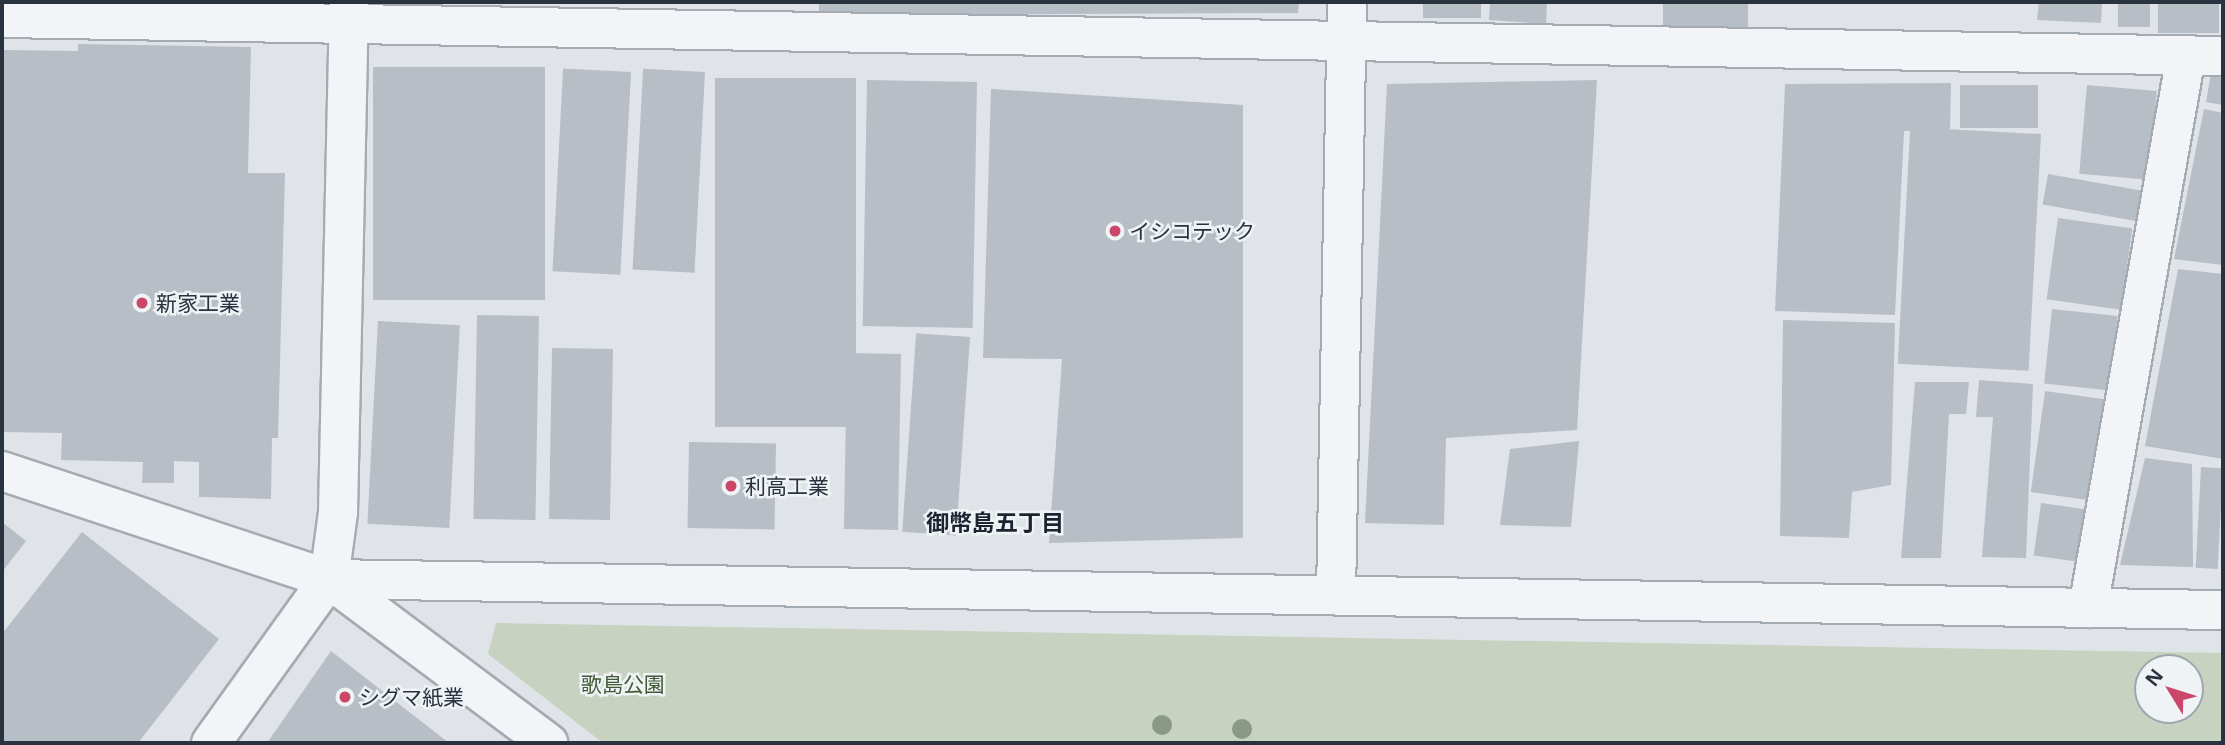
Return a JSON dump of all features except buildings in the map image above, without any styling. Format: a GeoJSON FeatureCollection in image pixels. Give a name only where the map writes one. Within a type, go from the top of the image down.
{"type":"FeatureCollection","features":[{"type":"Feature","properties":{"kind":"street"},"geometry":{"type":"LineString","coordinates":[[1336,595],[1347,2]]}},
{"type":"Feature","properties":{"kind":"street"},"geometry":{"type":"LineString","coordinates":[[211,743],[329,579],[338,512],[349,13]]}},
{"type":"Feature","properties":{"kind":"street"},"geometry":{"type":"LineString","coordinates":[[2,18],[349,13],[1346,40],[2223,56]]}},
{"type":"Feature","properties":{"kind":"street"},"geometry":{"type":"LineString","coordinates":[[2088,608],[2186,56]]}},
{"type":"Feature","properties":{"kind":"street"},"geometry":{"type":"LineString","coordinates":[[2,471],[329,579],[2223,610]]}},
{"type":"Feature","properties":{"kind":"street"},"geometry":{"type":"LineString","coordinates":[[329,579],[548,743]]}},
{"type":"Feature","properties":{"kind":"green space","name":"歌島公園"},"geometry":{"type":"Polygon","coordinates":[[[496,623],[2223,653],[2223,743],[603,743],[488,654],[496,623]]]}},
{"type":"Feature","properties":{"kind":"place","name":"イシコテック"},"geometry":{"type":"Point","coordinates":[1115,231]}},
{"type":"Feature","properties":{"kind":"place","name":"新家工業"},"geometry":{"type":"Point","coordinates":[142,303]}},
{"type":"Feature","properties":{"kind":"place","name":"利高工業"},"geometry":{"type":"Point","coordinates":[731,486]}},
{"type":"Feature","properties":{"kind":"place","name":"シグマ紙業"},"geometry":{"type":"Point","coordinates":[345,697]}},
{"type":"Feature","properties":{"kind":"district","name":"御幣島五丁目"},"geometry":{"type":"Point","coordinates":[995,522]}}]}
